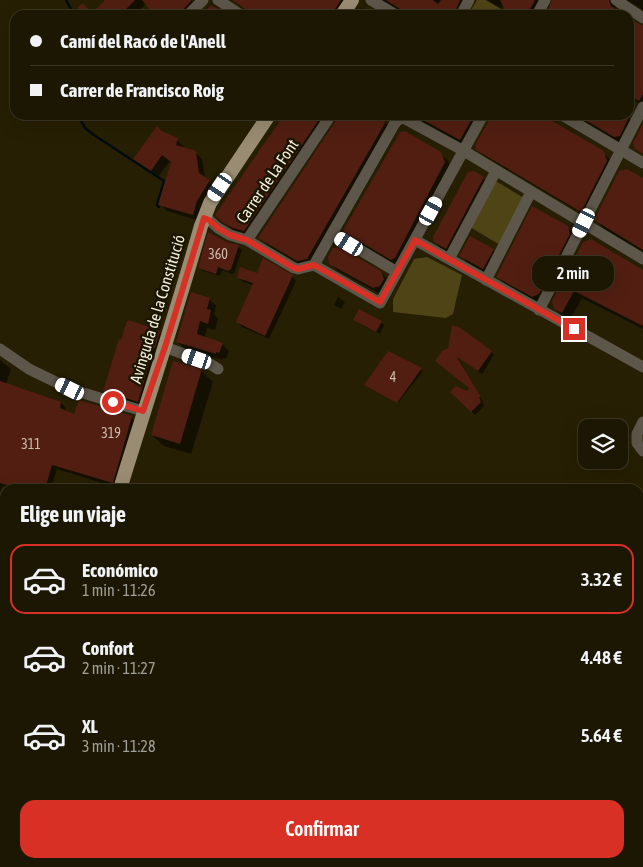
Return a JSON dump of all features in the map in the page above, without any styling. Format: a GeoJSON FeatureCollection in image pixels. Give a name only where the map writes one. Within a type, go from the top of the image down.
{"type":"FeatureCollection","features":[{"type":"Feature","properties":{"kind":"main road","name":"Avinguda de la Constitució"},"geometry":{"type":"LineString","coordinates":[[121,484],[143,411],[165,348],[202,222],[210,203],[266,120]]}},
{"type":"Feature","properties":{"kind":"street"},"geometry":{"type":"LineString","coordinates":[[193,10],[203,0]]}},
{"type":"Feature","properties":{"kind":"street"},"geometry":{"type":"LineString","coordinates":[[218,0],[233,10]]}},
{"type":"Feature","properties":{"kind":"street"},"geometry":{"type":"LineString","coordinates":[[371,0],[388,10]]}},
{"type":"Feature","properties":{"kind":"street"},"geometry":{"type":"LineString","coordinates":[[616,0],[631,10]]}},
{"type":"Feature","properties":{"kind":"street"},"geometry":{"type":"LineString","coordinates":[[539,310],[643,107]]}},
{"type":"Feature","properties":{"kind":"street","name":"Carrer de La Font"},"geometry":{"type":"LineString","coordinates":[[247,240],[328,120]]}},
{"type":"Feature","properties":{"kind":"street"},"geometry":{"type":"LineString","coordinates":[[314,265],[398,120]]}},
{"type":"Feature","properties":{"kind":"street"},"geometry":{"type":"LineString","coordinates":[[408,120],[643,258]]}},
{"type":"Feature","properties":{"kind":"street"},"geometry":{"type":"LineString","coordinates":[[202,222],[209,220],[230,235],[247,240],[294,268],[298,269],[314,265],[380,302],[480,120]]}},
{"type":"Feature","properties":{"kind":"street"},"geometry":{"type":"LineString","coordinates":[[570,120],[643,163]]}},
{"type":"Feature","properties":{"kind":"street"},"geometry":{"type":"LineString","coordinates":[[449,259],[496,171]]}},
{"type":"Feature","properties":{"kind":"street"},"geometry":{"type":"LineString","coordinates":[[486,280],[531,192]]}},
{"type":"Feature","properties":{"kind":"street"},"geometry":{"type":"LineString","coordinates":[[332,234],[397,272]]}},
{"type":"Feature","properties":{"kind":"street"},"geometry":{"type":"LineString","coordinates":[[415,240],[643,367]]}},
{"type":"Feature","properties":{"kind":"street"},"geometry":{"type":"LineString","coordinates":[[165,348],[210,364],[218,369]]}},
{"type":"Feature","properties":{"kind":"street"},"geometry":{"type":"LineString","coordinates":[[0,349],[29,370],[70,389],[143,411]]}},
{"type":"Feature","properties":{"kind":"street"},"geometry":{"type":"LineString","coordinates":[[643,422],[637,434],[636,443],[643,451]]}},
{"type":"Feature","properties":{"kind":"shaded area"},"geometry":{"type":"Polygon","coordinates":[[[477,0],[487,0],[503,10],[471,10],[477,0]]]}},
{"type":"Feature","properties":{"kind":"shaded area"},"geometry":{"type":"Polygon","coordinates":[[[494,180],[524,198],[500,245],[470,227],[494,180]]]}},
{"type":"Feature","properties":{"kind":"shaded area"},"geometry":{"type":"Polygon","coordinates":[[[427,257],[462,275],[453,314],[446,318],[393,312],[393,299],[414,259],[427,257]]]}},
{"type":"Feature","properties":{"kind":"building"},"geometry":{"type":"Polygon","coordinates":[[[105,0],[135,0],[125,10],[95,10],[105,0]]]}},
{"type":"Feature","properties":{"kind":"building"},"geometry":{"type":"Polygon","coordinates":[[[142,0],[192,0],[183,10],[150,10],[142,0]]]}},
{"type":"Feature","properties":{"kind":"building"},"geometry":{"type":"Polygon","coordinates":[[[232,0],[341,0],[334,10],[245,9],[232,0]]]}},
{"type":"Feature","properties":{"kind":"building"},"geometry":{"type":"Polygon","coordinates":[[[386,0],[433,0],[438,4],[441,0],[460,0],[456,10],[400,9],[386,0]]]}},
{"type":"Feature","properties":{"kind":"building"},"geometry":{"type":"Polygon","coordinates":[[[500,0],[535,0],[530,10],[505,10],[500,0]]]}},
{"type":"Feature","properties":{"kind":"building"},"geometry":{"type":"Polygon","coordinates":[[[552,0],[609,0],[611,6],[617,10],[548,10],[552,0]]]}},
{"type":"Feature","properties":{"kind":"building"},"geometry":{"type":"Polygon","coordinates":[[[83,3],[89,10],[79,10],[78,7],[83,3]]]}},
{"type":"Feature","properties":{"kind":"building"},"geometry":{"type":"Polygon","coordinates":[[[210,6],[220,10],[206,10],[210,6]]]}},
{"type":"Feature","properties":{"kind":"building"},"geometry":{"type":"Polygon","coordinates":[[[634,21],[643,25],[643,94],[639,101],[634,98],[634,21]]]}},
{"type":"Feature","properties":{"kind":"building"},"geometry":{"type":"Polygon","coordinates":[[[281,120],[319,120],[244,231],[222,222],[215,215],[281,120]]]}},
{"type":"Feature","properties":{"kind":"building"},"geometry":{"type":"Polygon","coordinates":[[[336,120],[384,120],[385,123],[307,259],[297,261],[258,238],[336,120]]]}},
{"type":"Feature","properties":{"kind":"building"},"geometry":{"type":"Polygon","coordinates":[[[423,120],[471,120],[460,140],[423,120]]]}},
{"type":"Feature","properties":{"kind":"building"},"geometry":{"type":"Polygon","coordinates":[[[489,120],[551,120],[604,151],[607,161],[581,212],[476,150],[475,145],[489,120]]]}},
{"type":"Feature","properties":{"kind":"building"},"geometry":{"type":"Polygon","coordinates":[[[585,120],[628,120],[620,136],[614,137],[585,120]]]}},
{"type":"Feature","properties":{"kind":"building"},"geometry":{"type":"Polygon","coordinates":[[[643,124],[643,154],[635,149],[633,143],[643,124]]]}},
{"type":"Feature","properties":{"kind":"building"},"geometry":{"type":"Polygon","coordinates":[[[157,126],[162,131],[178,138],[176,145],[196,151],[199,173],[210,180],[197,201],[193,215],[158,205],[171,162],[162,155],[151,171],[133,159],[157,126]]]}},
{"type":"Feature","properties":{"kind":"building"},"geometry":{"type":"Polygon","coordinates":[[[405,131],[441,152],[445,162],[395,258],[391,260],[344,232],[344,229],[400,132],[405,131]]]}},
{"type":"Feature","properties":{"kind":"building"},"geometry":{"type":"Polygon","coordinates":[[[627,169],[643,178],[643,250],[594,220],[619,171],[627,169]]]}},
{"type":"Feature","properties":{"kind":"building"},"geometry":{"type":"Polygon","coordinates":[[[474,171],[484,177],[446,249],[434,242],[433,237],[468,172],[474,171]]]}},
{"type":"Feature","properties":{"kind":"building"},"geometry":{"type":"Polygon","coordinates":[[[532,206],[568,226],[570,234],[539,294],[532,297],[496,277],[532,206]]]}},
{"type":"Feature","properties":{"kind":"building"},"geometry":{"type":"Polygon","coordinates":[[[208,232],[226,242],[239,245],[231,269],[228,271],[218,267],[216,274],[198,268],[208,232]]]}},
{"type":"Feature","properties":{"kind":"building"},"geometry":{"type":"Polygon","coordinates":[[[470,236],[494,249],[483,269],[459,256],[470,236]]]}},
{"type":"Feature","properties":{"kind":"building"},"geometry":{"type":"Polygon","coordinates":[[[591,239],[643,270],[643,326],[574,291],[562,313],[554,309],[552,301],[583,242],[591,239]]]}},
{"type":"Feature","properties":{"kind":"building"},"geometry":{"type":"Polygon","coordinates":[[[340,247],[381,271],[384,279],[380,286],[373,288],[329,264],[328,257],[333,248],[340,247]]]}},
{"type":"Feature","properties":{"kind":"building"},"geometry":{"type":"Polygon","coordinates":[[[263,258],[293,275],[265,336],[236,322],[253,283],[237,278],[240,267],[257,273],[263,258]]]}},
{"type":"Feature","properties":{"kind":"building"},"geometry":{"type":"Polygon","coordinates":[[[191,292],[210,298],[207,309],[211,310],[208,324],[200,321],[197,334],[223,343],[219,353],[216,352],[216,354],[176,342],[191,292]]]}},
{"type":"Feature","properties":{"kind":"building"},"geometry":{"type":"Polygon","coordinates":[[[359,309],[382,321],[376,332],[353,320],[359,309]]]}},
{"type":"Feature","properties":{"kind":"building"},"geometry":{"type":"Polygon","coordinates":[[[128,320],[159,330],[160,332],[138,402],[103,391],[119,339],[121,340],[128,320]]]}},
{"type":"Feature","properties":{"kind":"building"},"geometry":{"type":"Polygon","coordinates":[[[452,325],[459,327],[492,351],[478,371],[457,357],[481,397],[479,397],[481,402],[471,412],[450,392],[456,386],[467,391],[469,388],[435,361],[442,351],[448,348],[452,325]]]}},
{"type":"Feature","properties":{"kind":"building"},"geometry":{"type":"Polygon","coordinates":[[[388,351],[422,368],[397,403],[364,385],[388,351]]]}},
{"type":"Feature","properties":{"kind":"building"},"geometry":{"type":"Polygon","coordinates":[[[173,361],[202,369],[180,444],[151,435],[173,361]]]}},
{"type":"Feature","properties":{"kind":"building"},"geometry":{"type":"Polygon","coordinates":[[[0,381],[61,402],[60,408],[74,414],[79,400],[132,416],[113,483],[52,465],[46,484],[0,483],[0,381]]]}},
{"type":"Feature","properties":{"kind":"waterway"},"geometry":{"type":"LineString","coordinates":[[66,0],[71,10]]}},
{"type":"Feature","properties":{"kind":"waterway"},"geometry":{"type":"LineString","coordinates":[[81,120],[85,128],[94,135],[164,181],[157,205],[159,207]]}},
{"type":"Feature","properties":{"kind":"route"},"geometry":{"type":"LineString","coordinates":[[113,402],[143,411],[166,344],[204,218],[230,235],[247,240],[294,268],[298,269],[314,265],[380,302],[415,240],[574,329]]}}]}
